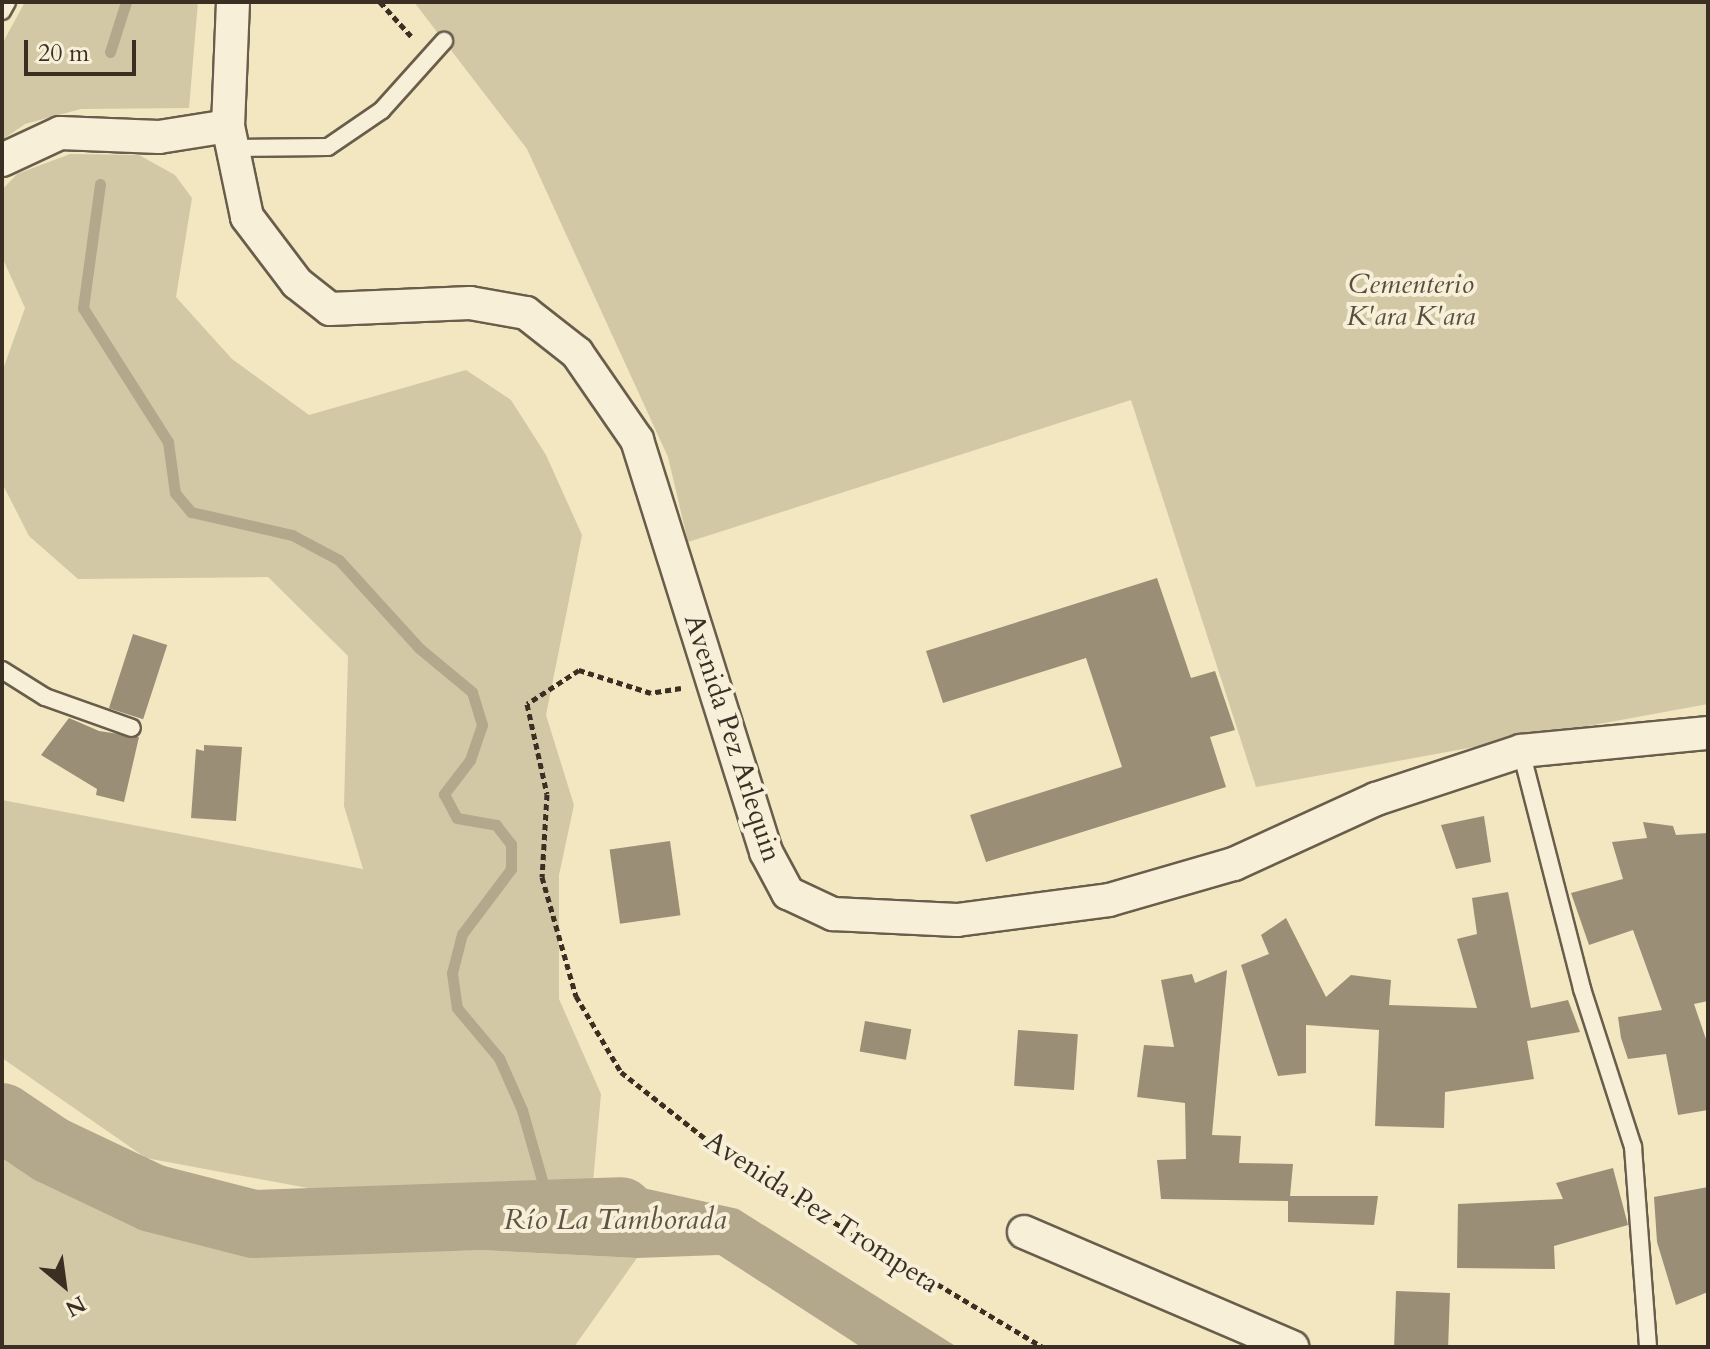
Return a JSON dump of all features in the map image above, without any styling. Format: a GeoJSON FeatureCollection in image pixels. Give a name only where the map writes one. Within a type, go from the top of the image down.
{"type":"FeatureCollection","features":[{"type":"Feature","properties":{"kind":"street","name":"Avenida Pez Arlequin"},"geometry":{"type":"LineString","coordinates":[[233,2],[230,137],[247,217],[297,283],[330,309],[470,303],[526,313],[577,353],[637,440],[766,852],[788,893],[833,914],[957,920],[1109,900],[1234,864],[1376,799],[1521,751],[1708,733]]}},
{"type":"Feature","properties":{"kind":"street"},"geometry":{"type":"LineString","coordinates":[[2,160],[60,133],[230,137]]}},
{"type":"Feature","properties":{"kind":"street"},"geometry":{"type":"LineString","coordinates":[[1024,1232],[1292,1347]]}},
{"type":"Feature","properties":{"kind":"lane"},"geometry":{"type":"LineString","coordinates":[[2,11],[7,2]]}},
{"type":"Feature","properties":{"kind":"lane"},"geometry":{"type":"LineString","coordinates":[[230,137],[328,147],[382,110],[444,41]]}},
{"type":"Feature","properties":{"kind":"lane"},"geometry":{"type":"LineString","coordinates":[[2,670],[45,697],[132,728]]}},
{"type":"Feature","properties":{"kind":"lane"},"geometry":{"type":"LineString","coordinates":[[1521,751],[1582,989],[1633,1147],[1648,1347]]}},
{"type":"Feature","properties":{"kind":"path"},"geometry":{"type":"LineString","coordinates":[[380,2],[430,56]]}},
{"type":"Feature","properties":{"kind":"path","name":"Avenida Pez Trompeta"},"geometry":{"type":"LineString","coordinates":[[714,684],[651,693],[579,670],[527,704],[547,794],[542,877],[576,996],[621,1072],[740,1166],[1042,1347]]}},
{"type":"Feature","properties":{"kind":"green space"},"geometry":{"type":"Polygon","coordinates":[[[25,2],[198,2],[189,108],[81,109],[25,124],[2,140],[2,44],[25,2]]]}},
{"type":"Feature","properties":{"kind":"green space","name":"Cementerio K'ara K'ara"},"geometry":{"type":"Polygon","coordinates":[[[414,2],[1708,2],[1708,704],[1256,787],[1131,400],[688,542],[668,457],[527,149],[414,2]]]}},
{"type":"Feature","properties":{"kind":"green space"},"geometry":{"type":"Polygon","coordinates":[[[70,154],[139,155],[175,175],[192,198],[176,297],[232,359],[309,415],[466,370],[511,400],[546,455],[582,535],[546,715],[574,805],[559,875],[559,999],[601,1094],[593,1182],[351,1196],[146,1158],[2,1058],[2,800],[363,869],[344,806],[348,656],[268,577],[78,579],[29,536],[2,483],[2,372],[25,308],[2,257],[2,190],[17,174],[70,154]]]}},
{"type":"Feature","properties":{"kind":"green space"},"geometry":{"type":"Polygon","coordinates":[[[2,1148],[165,1233],[300,1254],[481,1250],[637,1258],[574,1347],[2,1347],[2,1148]]]}},
{"type":"Feature","properties":{"kind":"water","name":"Río La Tamborada"},"geometry":{"type":"Polygon","coordinates":[[[616,1182],[738,1209],[957,1347],[861,1347],[719,1255],[637,1258],[481,1250],[563,1183],[616,1182]]]}},
{"type":"Feature","properties":{"kind":"building"},"geometry":{"type":"Polygon","coordinates":[[[1157,578],[1191,678],[1215,671],[1235,730],[1210,737],[1226,787],[986,862],[970,815],[1122,767],[1086,658],[943,703],[926,651],[1157,578]]]}},
{"type":"Feature","properties":{"kind":"building"},"geometry":{"type":"Polygon","coordinates":[[[133,634],[167,645],[143,719],[109,708],[133,634]]]}},
{"type":"Feature","properties":{"kind":"building"},"geometry":{"type":"Polygon","coordinates":[[[69,718],[99,731],[139,737],[124,802],[96,795],[97,789],[41,755],[69,718]]]}},
{"type":"Feature","properties":{"kind":"building"},"geometry":{"type":"Polygon","coordinates":[[[204,745],[242,747],[236,821],[191,818],[196,749],[204,751],[204,745]]]}},
{"type":"Feature","properties":{"kind":"building"},"geometry":{"type":"Polygon","coordinates":[[[1484,816],[1491,862],[1456,869],[1441,825],[1484,816]]]}},
{"type":"Feature","properties":{"kind":"building"},"geometry":{"type":"Polygon","coordinates":[[[1643,822],[1673,826],[1676,835],[1708,833],[1708,1001],[1694,1004],[1708,1045],[1708,1110],[1678,1115],[1666,1054],[1628,1059],[1618,1017],[1662,1010],[1633,930],[1589,945],[1571,893],[1623,879],[1612,842],[1647,838],[1643,822]]]}},
{"type":"Feature","properties":{"kind":"building"},"geometry":{"type":"Polygon","coordinates":[[[670,841],[680,915],[620,924],[610,849],[670,841]]]}},
{"type":"Feature","properties":{"kind":"building"},"geometry":{"type":"Polygon","coordinates":[[[1508,892],[1531,1008],[1568,1000],[1580,1032],[1527,1041],[1534,1079],[1445,1092],[1444,1128],[1375,1126],[1379,1030],[1306,1025],[1306,1073],[1278,1076],[1241,965],[1269,954],[1261,935],[1286,918],[1326,997],[1351,975],[1391,980],[1389,1005],[1477,1008],[1457,939],[1477,934],[1472,898],[1508,892]]]}},
{"type":"Feature","properties":{"kind":"building"},"geometry":{"type":"Polygon","coordinates":[[[1227,970],[1212,1135],[1241,1136],[1239,1163],[1293,1164],[1290,1196],[1378,1196],[1374,1225],[1288,1222],[1288,1201],[1161,1199],[1157,1160],[1186,1159],[1185,1103],[1137,1097],[1144,1045],[1174,1047],[1161,980],[1192,974],[1195,983],[1227,970]]]}},
{"type":"Feature","properties":{"kind":"building"},"geometry":{"type":"Polygon","coordinates":[[[865,1021],[911,1029],[906,1060],[860,1052],[865,1021]]]}},
{"type":"Feature","properties":{"kind":"building"},"geometry":{"type":"Polygon","coordinates":[[[1018,1030],[1078,1034],[1074,1090],[1014,1086],[1018,1030]]]}},
{"type":"Feature","properties":{"kind":"building"},"geometry":{"type":"Polygon","coordinates":[[[1613,1168],[1628,1225],[1554,1246],[1555,1269],[1457,1268],[1458,1204],[1563,1199],[1556,1183],[1613,1168]]]}},
{"type":"Feature","properties":{"kind":"building"},"geometry":{"type":"Polygon","coordinates":[[[1708,1187],[1708,1292],[1676,1305],[1657,1242],[1654,1197],[1708,1187]]]}},
{"type":"Feature","properties":{"kind":"building"},"geometry":{"type":"Polygon","coordinates":[[[1396,1291],[1450,1293],[1448,1347],[1394,1345],[1396,1291]]]}},
{"type":"Feature","properties":{"kind":"waterway"},"geometry":{"type":"LineString","coordinates":[[110,52],[126,2]]}},
{"type":"Feature","properties":{"kind":"waterway"},"geometry":{"type":"LineString","coordinates":[[100,184],[83,308],[168,442],[175,493],[191,512],[292,535],[339,560],[419,648],[472,692],[482,725],[470,760],[444,794],[457,818],[496,825],[511,844],[511,869],[462,934],[452,973],[457,1008],[499,1058],[522,1110],[550,1208]]}},
{"type":"Feature","properties":{"kind":"waterway","name":"Río La Tamborada"},"geometry":{"type":"LineString","coordinates":[[2,1117],[51,1150],[152,1198],[254,1224],[621,1211]]}}]}
